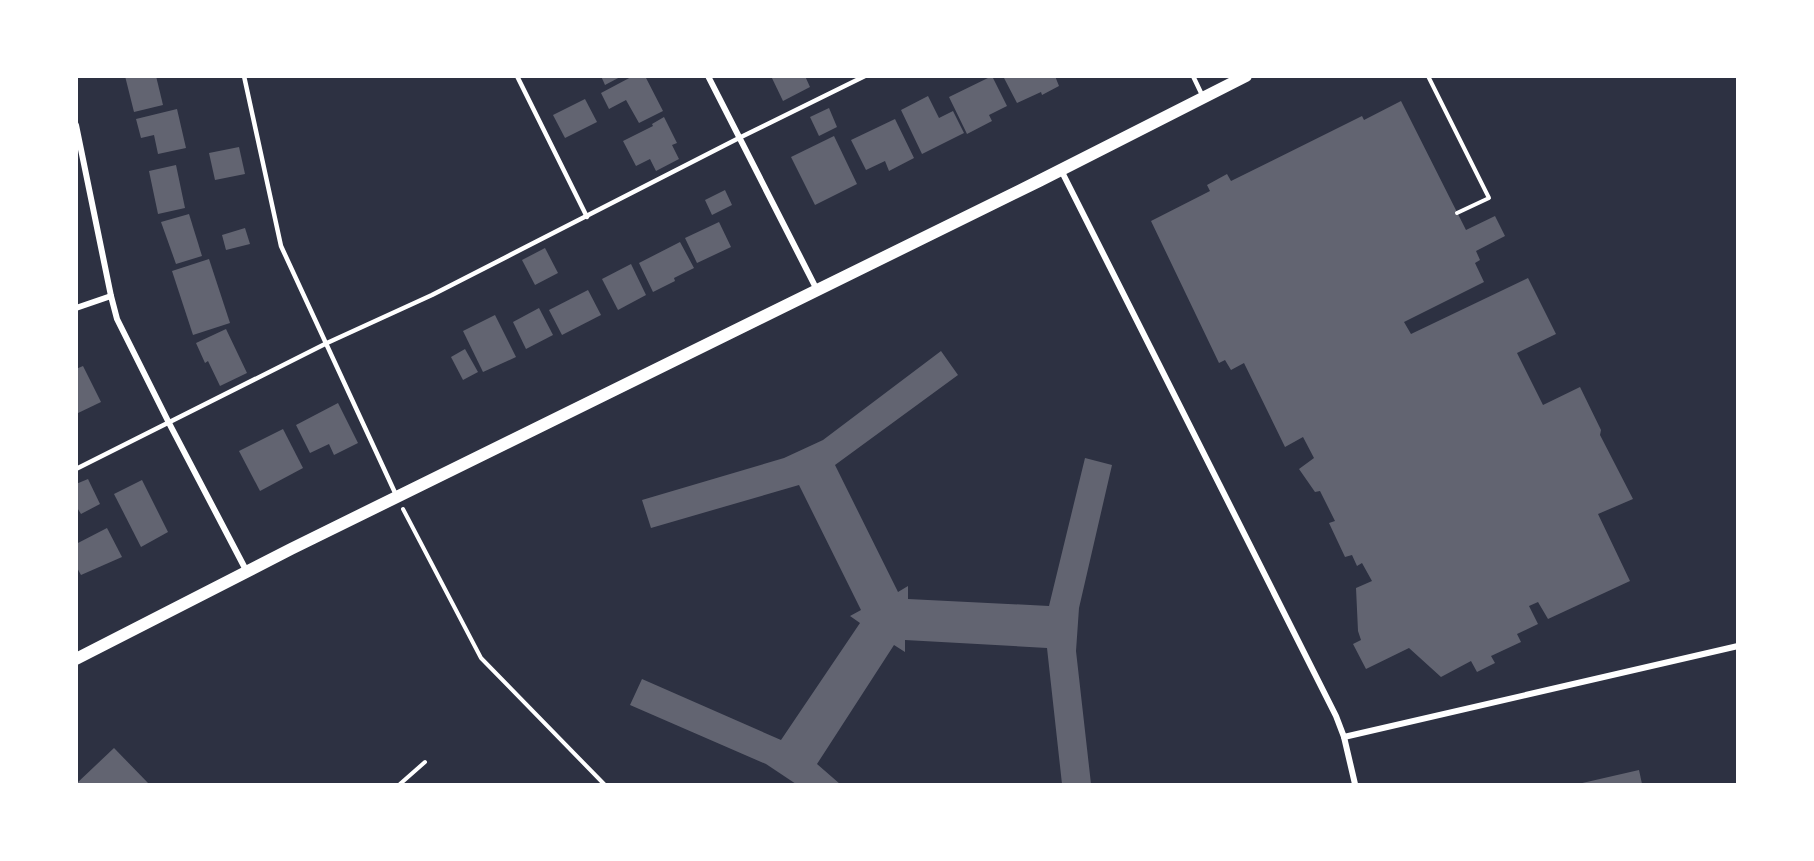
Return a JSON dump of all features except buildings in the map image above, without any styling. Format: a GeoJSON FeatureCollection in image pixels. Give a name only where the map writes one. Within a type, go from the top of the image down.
{"type":"FeatureCollection","features":[{"type":"Feature","properties":{"kind":"main road"},"geometry":{"type":"LineString","coordinates":[[76,659],[397,497],[1061,170],[1246,76]]}},
{"type":"Feature","properties":{"kind":"street"},"geometry":{"type":"LineString","coordinates":[[708,76],[817,290]]}},
{"type":"Feature","properties":{"kind":"street"},"geometry":{"type":"LineString","coordinates":[[76,125],[117,319],[247,572]]}},
{"type":"Feature","properties":{"kind":"street"},"geometry":{"type":"LineString","coordinates":[[1061,170],[1336,716],[1344,737],[1354,784]]}},
{"type":"Feature","properties":{"kind":"street"},"geometry":{"type":"LineString","coordinates":[[76,308],[111,296]]}},
{"type":"Feature","properties":{"kind":"street"},"geometry":{"type":"LineString","coordinates":[[1344,737],[1737,646]]}},
{"type":"Feature","properties":{"kind":"lane"},"geometry":{"type":"LineString","coordinates":[[244,76],[281,246],[397,497]]}},
{"type":"Feature","properties":{"kind":"lane"},"geometry":{"type":"LineString","coordinates":[[517,76],[587,217]]}},
{"type":"Feature","properties":{"kind":"lane"},"geometry":{"type":"LineString","coordinates":[[76,469],[327,343],[587,217],[865,76]]}},
{"type":"Feature","properties":{"kind":"lane"},"geometry":{"type":"LineString","coordinates":[[1193,76],[1203,97]]}},
{"type":"Feature","properties":{"kind":"lane"},"geometry":{"type":"LineString","coordinates":[[76,159],[84,157]]}},
{"type":"Feature","properties":{"kind":"path"},"geometry":{"type":"LineString","coordinates":[[1428,76],[1489,198],[1457,213]]}},
{"type":"Feature","properties":{"kind":"path"},"geometry":{"type":"LineString","coordinates":[[397,497],[481,658],[604,784]]}},
{"type":"Feature","properties":{"kind":"path"},"geometry":{"type":"LineString","coordinates":[[400,784],[425,762]]}}]}
